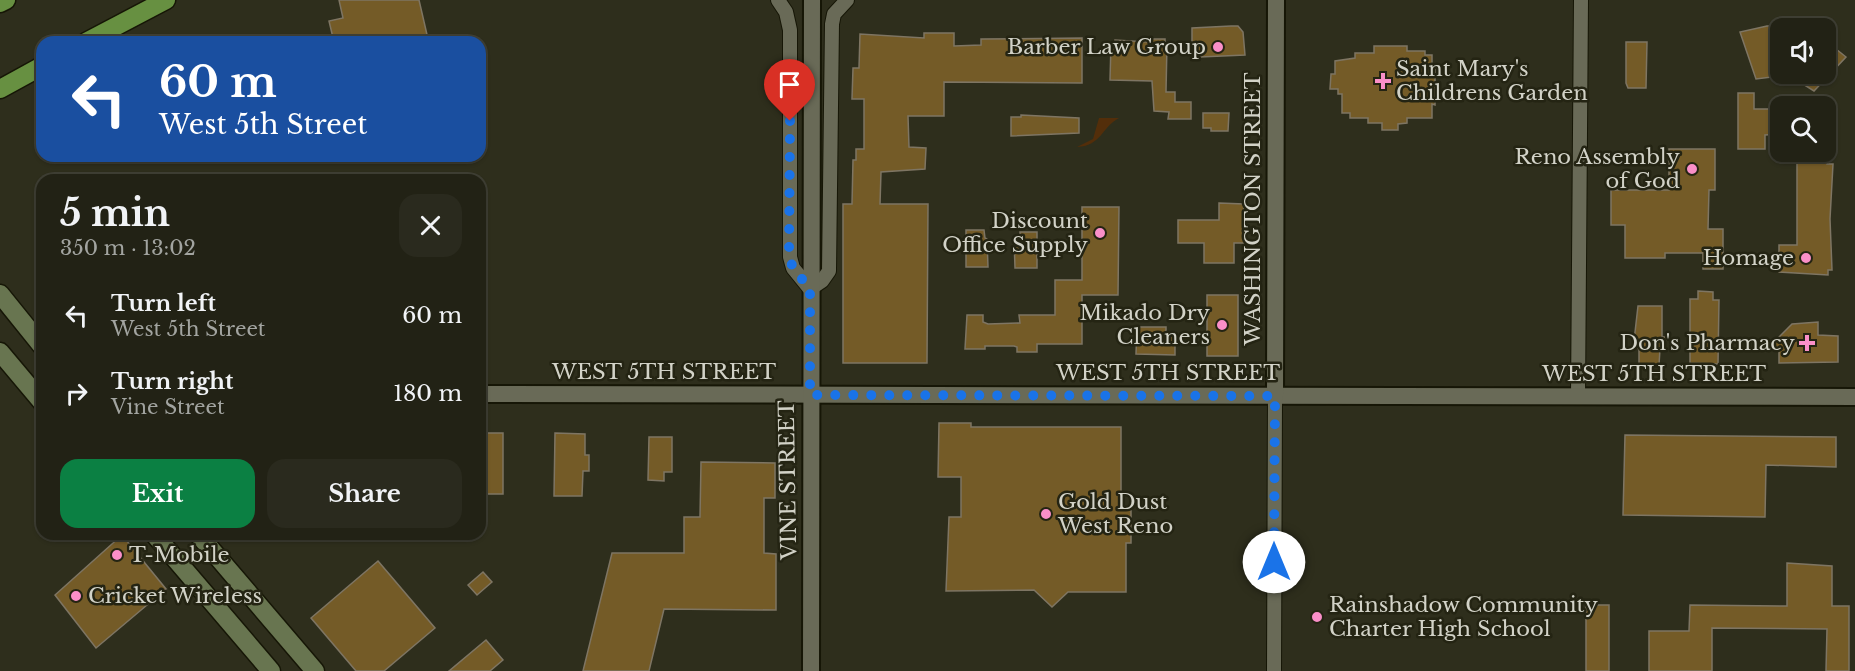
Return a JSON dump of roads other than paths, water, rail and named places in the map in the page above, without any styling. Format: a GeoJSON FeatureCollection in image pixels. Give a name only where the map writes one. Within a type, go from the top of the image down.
{"type":"FeatureCollection","features":[{"type":"Feature","properties":{"kind":"highway"},"geometry":{"type":"LineString","coordinates":[[0,3],[6,0]]}},
{"type":"Feature","properties":{"kind":"highway"},"geometry":{"type":"LineString","coordinates":[[97,36],[166,0]]}},
{"type":"Feature","properties":{"kind":"highway"},"geometry":{"type":"LineString","coordinates":[[0,89],[36,69]]}},
{"type":"Feature","properties":{"kind":"main road"},"geometry":{"type":"LineString","coordinates":[[0,294],[36,339]]}},
{"type":"Feature","properties":{"kind":"main road"},"geometry":{"type":"LineString","coordinates":[[0,352],[36,395]]}},
{"type":"Feature","properties":{"kind":"main road"},"geometry":{"type":"LineString","coordinates":[[159,540],[271,671]]}},
{"type":"Feature","properties":{"kind":"main road"},"geometry":{"type":"LineString","coordinates":[[203,540],[315,671]]}},
{"type":"Feature","properties":{"kind":"main road"},"geometry":{"type":"LineString","coordinates":[[237,631],[264,611]]}},
{"type":"Feature","properties":{"kind":"street"},"geometry":{"type":"LineString","coordinates":[[778,0],[786,12],[790,30],[789,257],[796,274],[810,289],[829,271],[832,24],[834,14],[847,0]]}},
{"type":"Feature","properties":{"kind":"street","name":"VINE STREET"},"geometry":{"type":"LineString","coordinates":[[811,671],[812,0]]}},
{"type":"Feature","properties":{"kind":"street","name":"WASHINGTON STREET"},"geometry":{"type":"LineString","coordinates":[[1274,671],[1276,0]]}},
{"type":"Feature","properties":{"kind":"street"},"geometry":{"type":"LineString","coordinates":[[1578,396],[1581,0]]}},
{"type":"Feature","properties":{"kind":"street","name":"WEST 5TH STREET"},"geometry":{"type":"LineString","coordinates":[[486,394],[1855,397]]}},
{"type":"Feature","properties":{"kind":"place","name":"Barber Law Group"},"geometry":{"type":"Point","coordinates":[1218,47]}},
{"type":"Feature","properties":{"kind":"place","name":"Saint Mary's Childrens Garden"},"geometry":{"type":"Point","coordinates":[1383,81]}},
{"type":"Feature","properties":{"kind":"place","name":"Reno Assembly of God"},"geometry":{"type":"Point","coordinates":[1692,169]}},
{"type":"Feature","properties":{"kind":"place","name":"Discount Office Supply"},"geometry":{"type":"Point","coordinates":[1100,233]}},
{"type":"Feature","properties":{"kind":"place","name":"Homage"},"geometry":{"type":"Point","coordinates":[1806,258]}},
{"type":"Feature","properties":{"kind":"place","name":"Mikado Dry Cleaners"},"geometry":{"type":"Point","coordinates":[1222,325]}},
{"type":"Feature","properties":{"kind":"place","name":"Don's Pharmacy"},"geometry":{"type":"Point","coordinates":[1807,343]}},
{"type":"Feature","properties":{"kind":"place","name":"Gold Dust West Reno"},"geometry":{"type":"Point","coordinates":[1046,514]}},
{"type":"Feature","properties":{"kind":"place","name":"T-Mobile"},"geometry":{"type":"Point","coordinates":[117,555]}},
{"type":"Feature","properties":{"kind":"place","name":"Cricket Wireless"},"geometry":{"type":"Point","coordinates":[76,596]}},
{"type":"Feature","properties":{"kind":"place","name":"Rainshadow Community Charter High School"},"geometry":{"type":"Point","coordinates":[1317,617]}}]}
